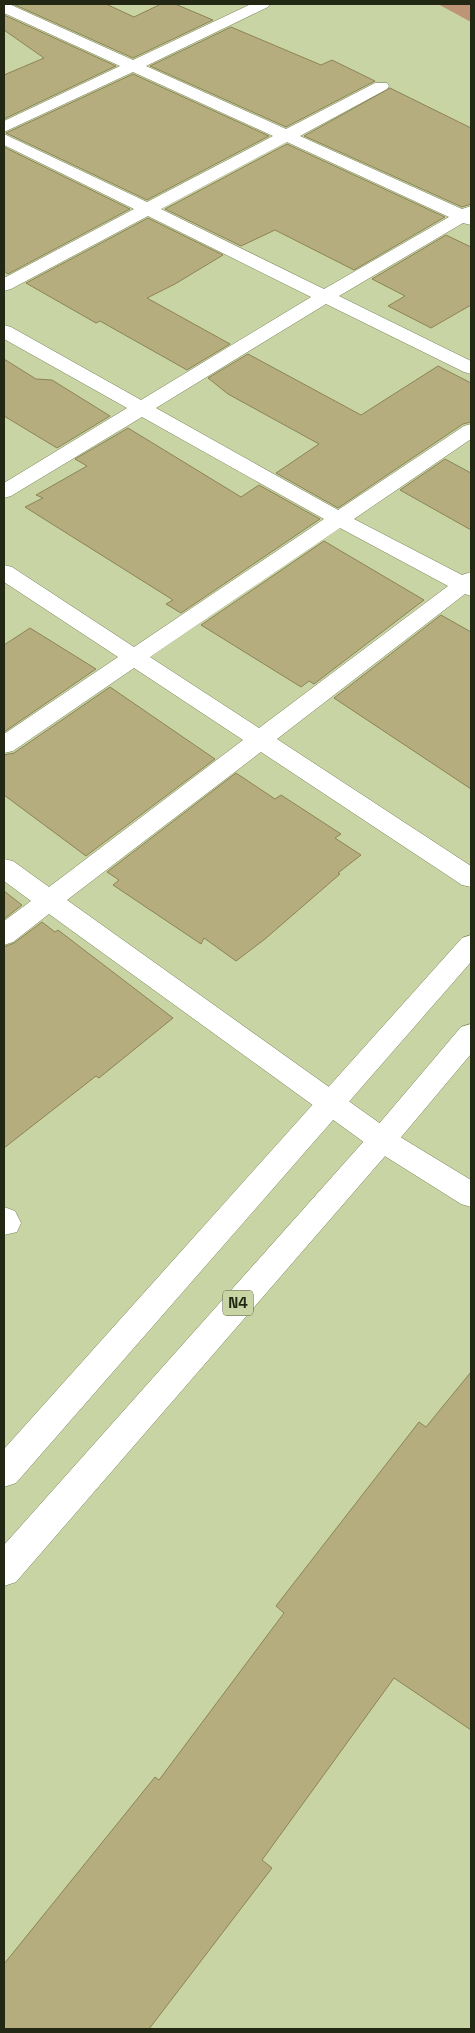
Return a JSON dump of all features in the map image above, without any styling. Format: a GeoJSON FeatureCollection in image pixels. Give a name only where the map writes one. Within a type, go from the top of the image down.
{"type":"FeatureCollection","features":[{"type":"Feature","properties":{"kind":"main road"},"geometry":{"type":"LineString","coordinates":[[4,127],[134,67],[263,4]]}},
{"type":"Feature","properties":{"kind":"main road"},"geometry":{"type":"LineString","coordinates":[[4,7],[286,136],[468,216]]}},
{"type":"Feature","properties":{"kind":"main road"},"geometry":{"type":"LineString","coordinates":[[4,285],[381,86]]}},
{"type":"Feature","properties":{"kind":"main road"},"geometry":{"type":"LineString","coordinates":[[4,139],[471,368]]}},
{"type":"Feature","properties":{"kind":"main road"},"geometry":{"type":"LineString","coordinates":[[4,492],[324,296],[468,216]]}},
{"type":"Feature","properties":{"kind":"main road"},"geometry":{"type":"LineString","coordinates":[[4,331],[339,519],[468,584],[4,935]]}},
{"type":"Feature","properties":{"kind":"main road"},"geometry":{"type":"LineString","coordinates":[[4,745],[471,430]]}},
{"type":"Feature","properties":{"kind":"main road"},"geometry":{"type":"LineString","coordinates":[[4,572],[471,878]]}},
{"type":"Feature","properties":{"kind":"main road"},"geometry":{"type":"LineString","coordinates":[[4,868],[330,1104],[382,1140],[471,1195]]}},
{"type":"Feature","properties":{"kind":"main road"},"geometry":{"type":"LineString","coordinates":[[4,1472],[471,945]]}},
{"type":"Feature","properties":{"kind":"main road","name":"N4"},"geometry":{"type":"LineString","coordinates":[[4,1570],[382,1140],[471,1035]]}},
{"type":"Feature","properties":{"kind":"shaded area"},"geometry":{"type":"Polygon","coordinates":[[[438,4],[471,4],[471,22],[438,4]]]}},
{"type":"Feature","properties":{"kind":"building"},"geometry":{"type":"Polygon","coordinates":[[[13,4],[106,4],[134,17],[161,4],[175,4],[213,20],[133,58],[13,4]]]}},
{"type":"Feature","properties":{"kind":"building"},"geometry":{"type":"Polygon","coordinates":[[[4,15],[116,66],[4,119],[4,75],[44,58],[4,30],[4,15]]]}},
{"type":"Feature","properties":{"kind":"building"},"geometry":{"type":"Polygon","coordinates":[[[231,27],[321,65],[332,60],[375,81],[286,127],[150,66],[231,27]]]}},
{"type":"Feature","properties":{"kind":"building"},"geometry":{"type":"Polygon","coordinates":[[[133,74],[269,136],[147,200],[6,133],[133,74]]]}},
{"type":"Feature","properties":{"kind":"building"},"geometry":{"type":"Polygon","coordinates":[[[390,88],[471,128],[471,204],[462,207],[304,136],[390,88]]]}},
{"type":"Feature","properties":{"kind":"building"},"geometry":{"type":"Polygon","coordinates":[[[287,144],[445,217],[354,270],[275,230],[241,246],[165,209],[287,144]]]}},
{"type":"Feature","properties":{"kind":"building"},"geometry":{"type":"Polygon","coordinates":[[[4,147],[130,209],[8,274],[4,271],[4,147]]]}},
{"type":"Feature","properties":{"kind":"building"},"geometry":{"type":"Polygon","coordinates":[[[148,218],[223,255],[175,284],[147,298],[230,344],[187,370],[100,321],[96,323],[26,283],[148,218]]]}},
{"type":"Feature","properties":{"kind":"building"},"geometry":{"type":"Polygon","coordinates":[[[446,235],[471,247],[471,305],[431,328],[388,306],[405,296],[372,279],[446,235]]]}},
{"type":"Feature","properties":{"kind":"building"},"geometry":{"type":"Polygon","coordinates":[[[248,354],[361,415],[438,366],[471,383],[471,422],[463,424],[338,508],[276,473],[319,444],[228,394],[208,378],[248,354]]]}},
{"type":"Feature","properties":{"kind":"building"},"geometry":{"type":"Polygon","coordinates":[[[4,359],[36,379],[52,380],[110,416],[57,448],[4,416],[4,359]]]}},
{"type":"Feature","properties":{"kind":"building"},"geometry":{"type":"Polygon","coordinates":[[[128,428],[241,497],[259,485],[320,519],[181,613],[166,604],[173,600],[25,507],[43,498],[36,495],[87,466],[75,459],[128,428]]]}},
{"type":"Feature","properties":{"kind":"building"},"geometry":{"type":"Polygon","coordinates":[[[445,459],[471,473],[471,530],[400,490],[445,459]]]}},
{"type":"Feature","properties":{"kind":"building"},"geometry":{"type":"Polygon","coordinates":[[[324,541],[424,600],[314,684],[309,681],[301,687],[201,625],[324,541]]]}},
{"type":"Feature","properties":{"kind":"building"},"geometry":{"type":"Polygon","coordinates":[[[441,615],[471,632],[471,789],[334,698],[441,615]]]}},
{"type":"Feature","properties":{"kind":"building"},"geometry":{"type":"Polygon","coordinates":[[[30,628],[96,669],[4,732],[4,645],[30,628]]]}},
{"type":"Feature","properties":{"kind":"building"},"geometry":{"type":"Polygon","coordinates":[[[110,687],[215,759],[86,856],[4,795],[4,755],[14,753],[110,687]]]}},
{"type":"Feature","properties":{"kind":"building"},"geometry":{"type":"Polygon","coordinates":[[[236,773],[275,799],[281,795],[341,834],[335,838],[361,855],[338,873],[340,874],[265,939],[236,961],[204,938],[201,944],[113,885],[119,880],[107,872],[236,773]]]}},
{"type":"Feature","properties":{"kind":"building"},"geometry":{"type":"Polygon","coordinates":[[[4,891],[22,905],[4,919],[4,891]]]}},
{"type":"Feature","properties":{"kind":"building"},"geometry":{"type":"Polygon","coordinates":[[[42,922],[55,932],[58,930],[173,1018],[99,1078],[96,1076],[4,1148],[4,947],[14,943],[42,922]]]}},
{"type":"Feature","properties":{"kind":"building"},"geometry":{"type":"Polygon","coordinates":[[[471,1372],[471,1730],[394,1678],[262,1860],[272,1868],[149,2029],[4,2029],[4,1964],[155,1777],[159,1780],[284,1613],[276,1606],[419,1422],[426,1427],[471,1372]]]}}]}
